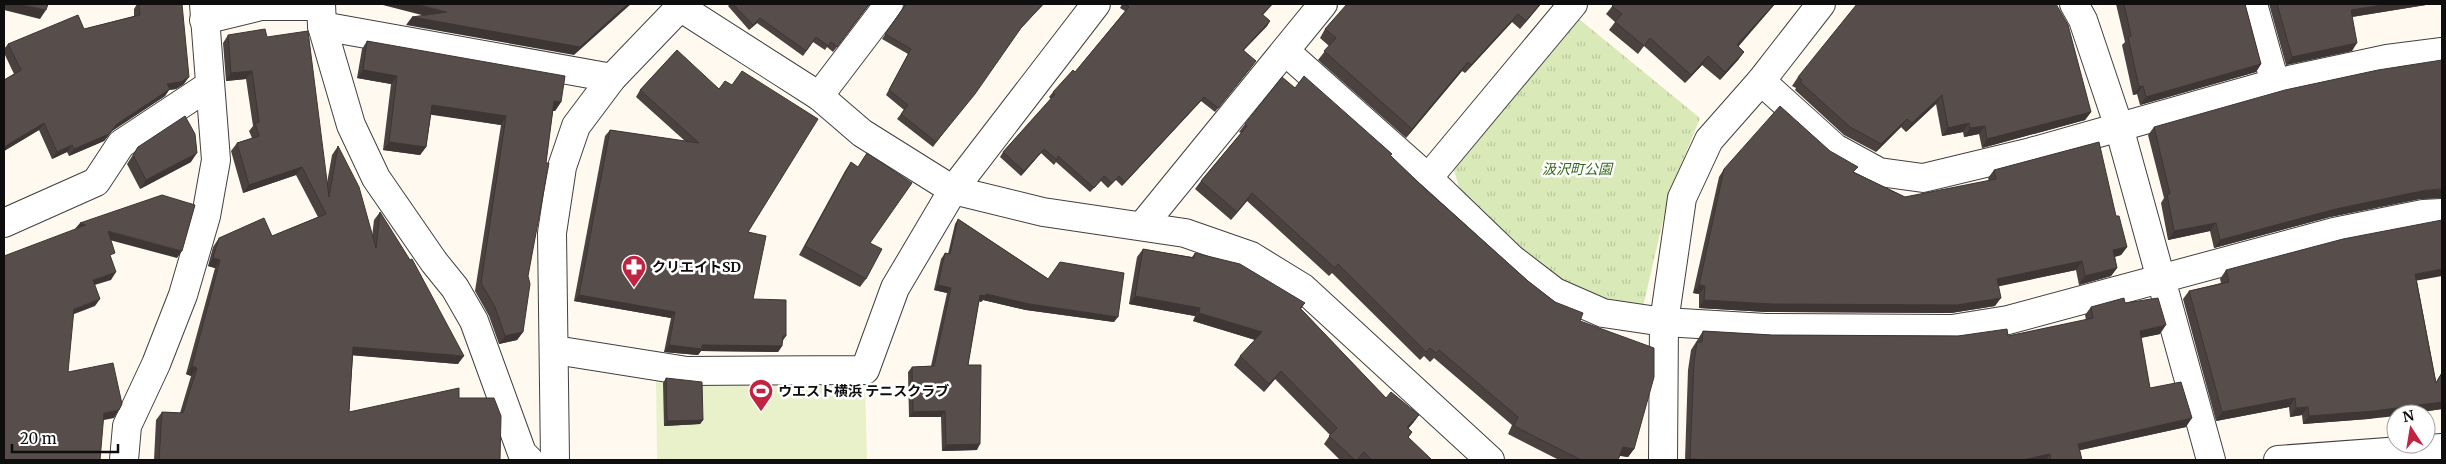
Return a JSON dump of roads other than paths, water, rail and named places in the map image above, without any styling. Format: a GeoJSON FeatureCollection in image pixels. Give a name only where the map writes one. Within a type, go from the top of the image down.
{"type":"FeatureCollection","features":[{"type":"Feature","properties":{"kind":"street"},"geometry":{"type":"LineString","coordinates":[[819,96],[889,4]]}},
{"type":"Feature","properties":{"kind":"street"},"geometry":{"type":"LineString","coordinates":[[555,350],[687,371],[865,370],[895,288],[953,190],[1096,4]]}},
{"type":"Feature","properties":{"kind":"street"},"geometry":{"type":"LineString","coordinates":[[1142,226],[1323,4]]}},
{"type":"Feature","properties":{"kind":"street"},"geometry":{"type":"LineString","coordinates":[[1428,178],[1573,4]]}},
{"type":"Feature","properties":{"kind":"street"},"geometry":{"type":"LineString","coordinates":[[1662,460],[1664,322],[1682,198],[1709,140],[1761,81],[1822,4]]}},
{"type":"Feature","properties":{"kind":"street"},"geometry":{"type":"LineString","coordinates":[[2074,4],[2083,20],[2119,127],[2211,460]]}},
{"type":"Feature","properties":{"kind":"street"},"geometry":{"type":"LineString","coordinates":[[2254,4],[2275,83]]}},
{"type":"Feature","properties":{"kind":"street"},"geometry":{"type":"LineString","coordinates":[[554,460],[555,350],[552,233],[562,167],[576,126],[612,78],[681,5],[819,96],[862,133],[953,190],[1043,212],[1185,233],[1251,256],[1303,288],[1490,460]]}},
{"type":"Feature","properties":{"kind":"street"},"geometry":{"type":"LineString","coordinates":[[124,460],[127,426],[156,364],[183,294],[206,216],[216,160],[204,12],[261,6],[321,12],[612,78]]}},
{"type":"Feature","properties":{"kind":"street"},"geometry":{"type":"LineString","coordinates":[[321,12],[351,125],[367,160],[376,178],[434,262],[455,288],[474,321],[522,453],[529,460]]}},
{"type":"Feature","properties":{"kind":"street"},"geometry":{"type":"LineString","coordinates":[[1285,51],[1428,178],[1512,259],[1555,292],[1602,314],[1664,322],[1766,328],[1952,329],[2008,320],[2334,232],[2423,214],[2442,213]]}},
{"type":"Feature","properties":{"kind":"street"},"geometry":{"type":"LineString","coordinates":[[1761,81],[1835,148],[1879,172],[1923,178],[2119,127],[2275,83],[2387,59],[2442,52]]}},
{"type":"Feature","properties":{"kind":"street"},"geometry":{"type":"LineString","coordinates":[[4,223],[96,182],[121,144],[210,85]]}},
{"type":"Feature","properties":{"kind":"street"},"geometry":{"type":"LineString","coordinates":[[2278,460],[2442,448]]}},
{"type":"Feature","properties":{"kind":"place","name":"クリエイトSD"},"geometry":{"type":"Point","coordinates":[634,288]}},
{"type":"Feature","properties":{"kind":"place","name":"ウエスト横浜 テニスクラブ"},"geometry":{"type":"Point","coordinates":[761,412]}},
{"type":"Feature","properties":{"kind":"park label","name":"汲沢町公園"},"geometry":{"type":"Point","coordinates":[1577,169]}}]}
